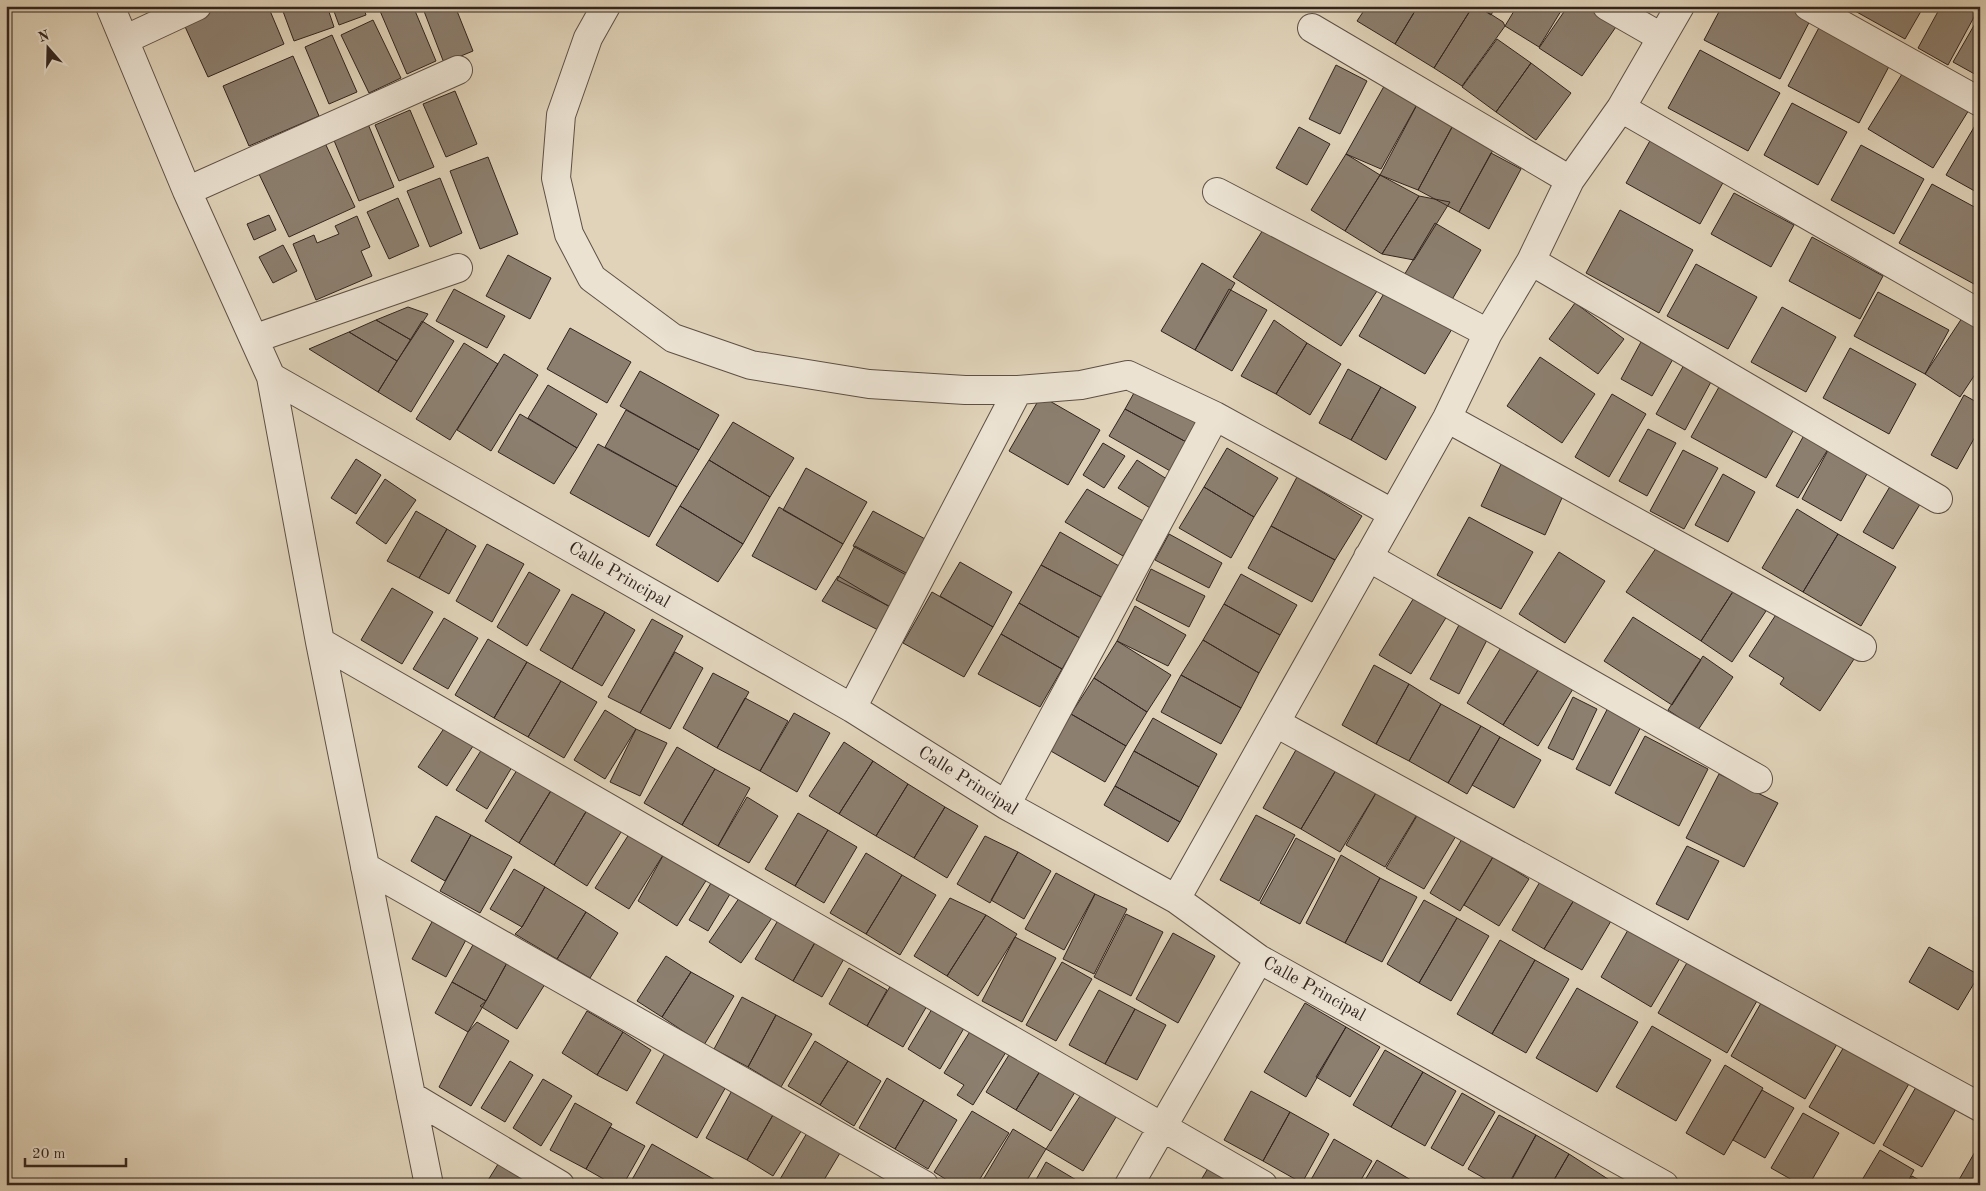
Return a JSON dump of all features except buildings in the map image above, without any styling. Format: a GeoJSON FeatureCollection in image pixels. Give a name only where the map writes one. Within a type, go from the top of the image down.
{"type":"FeatureCollection","features":[{"type":"Feature","properties":{"kind":"street"},"geometry":{"type":"LineString","coordinates":[[110,6],[187,191],[256,338],[271,377],[320,642],[429,1185]]}},
{"type":"Feature","properties":{"kind":"street"},"geometry":{"type":"LineString","coordinates":[[124,40],[197,6]]}},
{"type":"Feature","properties":{"kind":"street"},"geometry":{"type":"LineString","coordinates":[[606,6],[588,38],[561,115],[556,178],[568,234],[592,278],[673,338],[751,365],[869,384],[965,390],[1018,390],[1080,385],[1128,375],[1214,416],[1392,513]]}},
{"type":"Feature","properties":{"kind":"street"},"geometry":{"type":"LineString","coordinates":[[1607,6],[1660,37]]}},
{"type":"Feature","properties":{"kind":"street"},"geometry":{"type":"LineString","coordinates":[[1176,900],[1446,418],[1488,333],[1531,261],[1570,180],[1621,108],[1660,37],[1680,6]]}},
{"type":"Feature","properties":{"kind":"street"},"geometry":{"type":"LineString","coordinates":[[1808,6],[1980,102]]}},
{"type":"Feature","properties":{"kind":"street"},"geometry":{"type":"LineString","coordinates":[[1312,28],[1570,180]]}},
{"type":"Feature","properties":{"kind":"street"},"geometry":{"type":"LineString","coordinates":[[187,191],[458,70]]}},
{"type":"Feature","properties":{"kind":"street"},"geometry":{"type":"LineString","coordinates":[[1621,108],[1980,314]]}},
{"type":"Feature","properties":{"kind":"street"},"geometry":{"type":"LineString","coordinates":[[1217,192],[1488,333]]}},
{"type":"Feature","properties":{"kind":"street"},"geometry":{"type":"LineString","coordinates":[[1531,261],[1938,499]]}},
{"type":"Feature","properties":{"kind":"street"},"geometry":{"type":"LineString","coordinates":[[256,338],[458,268]]}},
{"type":"Feature","properties":{"kind":"street","name":"Calle Principal"},"geometry":{"type":"LineString","coordinates":[[271,377],[852,708],[1006,805],[1176,900],[1260,959],[1664,1185]]}},
{"type":"Feature","properties":{"kind":"street"},"geometry":{"type":"LineString","coordinates":[[852,708],[1018,390]]}},
{"type":"Feature","properties":{"kind":"street"},"geometry":{"type":"LineString","coordinates":[[1006,805],[1214,416]]}},
{"type":"Feature","properties":{"kind":"street"},"geometry":{"type":"LineString","coordinates":[[1446,418],[1862,647]]}},
{"type":"Feature","properties":{"kind":"street"},"geometry":{"type":"LineString","coordinates":[[1368,558],[1758,779]]}},
{"type":"Feature","properties":{"kind":"street"},"geometry":{"type":"LineString","coordinates":[[320,642],[1263,1185]]}},
{"type":"Feature","properties":{"kind":"street"},"geometry":{"type":"LineString","coordinates":[[1276,723],[1980,1107]]}},
{"type":"Feature","properties":{"kind":"street"},"geometry":{"type":"LineString","coordinates":[[366,867],[924,1185]]}},
{"type":"Feature","properties":{"kind":"street"},"geometry":{"type":"LineString","coordinates":[[1129,1185],[1260,959]]}},
{"type":"Feature","properties":{"kind":"street"},"geometry":{"type":"LineString","coordinates":[[412,1096],[560,1185]]}}]}
